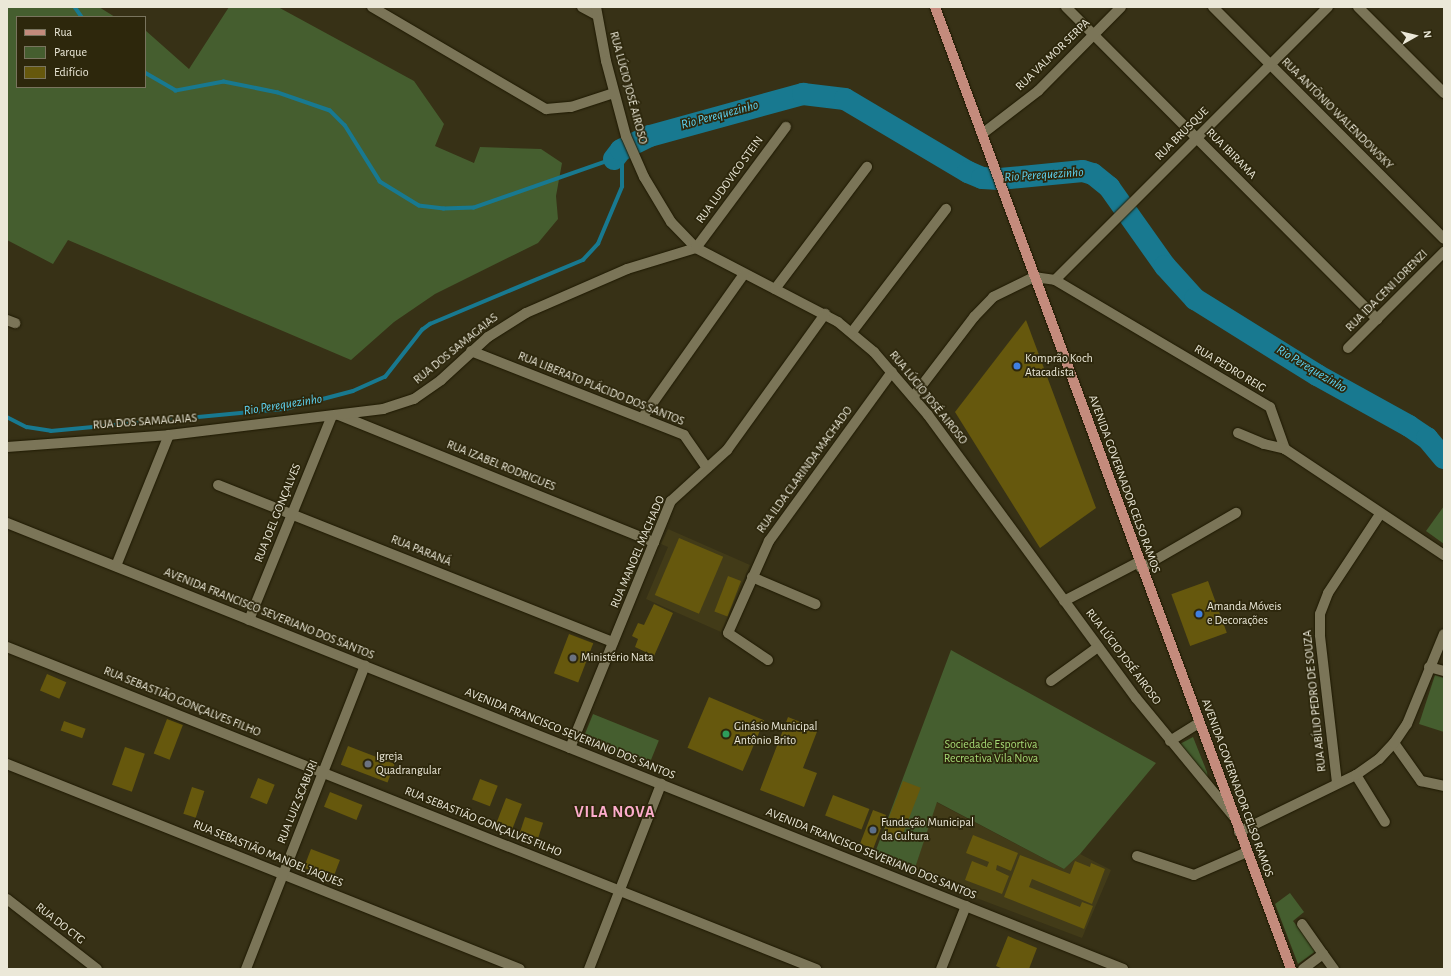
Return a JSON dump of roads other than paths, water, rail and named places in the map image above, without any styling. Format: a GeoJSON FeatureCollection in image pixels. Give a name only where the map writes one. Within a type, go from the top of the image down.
{"type":"FeatureCollection","features":[{"type":"Feature","properties":{"kind":"main road","name":"AVENIDA GOVERNADOR CELSO RAMOS"},"geometry":{"type":"LineString","coordinates":[[935,7],[1009,212],[1246,852],[1291,969]]}},
{"type":"Feature","properties":{"kind":"street"},"geometry":{"type":"LineString","coordinates":[[372,7],[546,109],[571,107],[614,93]]}},
{"type":"Feature","properties":{"kind":"street"},"geometry":{"type":"LineString","coordinates":[[582,7],[596,11]]}},
{"type":"Feature","properties":{"kind":"street","name":"RUA IBIRAMA"},"geometry":{"type":"LineString","coordinates":[[1066,7],[1377,319]]}},
{"type":"Feature","properties":{"kind":"street","name":"RUA VALMOR SERPA"},"geometry":{"type":"LineString","coordinates":[[982,134],[1038,91],[1121,7]]}},
{"type":"Feature","properties":{"kind":"street","name":"RUA ANTÔNIO WALENDOWSKY"},"geometry":{"type":"LineString","coordinates":[[1212,7],[1444,239]]}},
{"type":"Feature","properties":{"kind":"street","name":"RUA BRUSQUE"},"geometry":{"type":"LineString","coordinates":[[1055,280],[1328,7]]}},
{"type":"Feature","properties":{"kind":"street"},"geometry":{"type":"LineString","coordinates":[[1358,7],[1444,94]]}},
{"type":"Feature","properties":{"kind":"street","name":"RUA LÚCIO JOSÉ AIROSO"},"geometry":{"type":"LineString","coordinates":[[596,11],[614,93],[633,155],[662,209],[682,235],[696,248],[744,274],[825,314],[852,332],[892,372],[913,397],[1098,647],[1170,741],[1234,817]]}},
{"type":"Feature","properties":{"kind":"street","name":"RUA LUDOVICO STEIN"},"geometry":{"type":"LineString","coordinates":[[696,248],[786,127]]}},
{"type":"Feature","properties":{"kind":"street"},"geometry":{"type":"LineString","coordinates":[[775,289],[867,167]]}},
{"type":"Feature","properties":{"kind":"street"},"geometry":{"type":"LineString","coordinates":[[852,332],[946,209]]}},
{"type":"Feature","properties":{"kind":"street","name":"RUA DOS SAMAGAIAS"},"geometry":{"type":"LineString","coordinates":[[7,447],[169,435],[383,409],[414,399],[441,380],[471,351],[505,325],[562,296],[627,269],[696,248]]}},
{"type":"Feature","properties":{"kind":"street","name":"RUA IDA CENI LORENZI"},"geometry":{"type":"LineString","coordinates":[[1348,348],[1444,252]]}},
{"type":"Feature","properties":{"kind":"street"},"geometry":{"type":"LineString","coordinates":[[642,418],[744,274]]}},
{"type":"Feature","properties":{"kind":"street"},"geometry":{"type":"LineString","coordinates":[[913,397],[983,306],[999,293],[1034,277]]}},
{"type":"Feature","properties":{"kind":"street","name":"RUA PEDRO REIG"},"geometry":{"type":"LineString","coordinates":[[1034,277],[1055,280],[1270,407],[1285,449]]}},
{"type":"Feature","properties":{"kind":"street","name":"RUA MANOEL MACHADO"},"geometry":{"type":"LineString","coordinates":[[570,748],[671,500],[727,450],[825,314]]}},
{"type":"Feature","properties":{"kind":"street","name":"RUA LIBERATO PLÁCIDO DOS SANTOS"},"geometry":{"type":"LineString","coordinates":[[471,351],[684,435],[707,468]]}},
{"type":"Feature","properties":{"kind":"street","name":"RUA ILDA CLARINDA MACHADO"},"geometry":{"type":"LineString","coordinates":[[768,660],[728,634],[752,577],[772,537],[892,372]]}},
{"type":"Feature","properties":{"kind":"street","name":"RUA JOEL GONÇALVES"},"geometry":{"type":"LineString","coordinates":[[249,620],[292,514],[335,415]]}},
{"type":"Feature","properties":{"kind":"street","name":"RUA IZABEL RODRIGUES"},"geometry":{"type":"LineString","coordinates":[[335,415],[654,542]]}},
{"type":"Feature","properties":{"kind":"street"},"geometry":{"type":"LineString","coordinates":[[1238,433],[1264,444],[1285,449],[1380,514],[1444,555]]}},
{"type":"Feature","properties":{"kind":"street"},"geometry":{"type":"LineString","coordinates":[[116,566],[169,435]]}},
{"type":"Feature","properties":{"kind":"street","name":"RUA PARANÁ"},"geometry":{"type":"LineString","coordinates":[[218,485],[613,642]]}},
{"type":"Feature","properties":{"kind":"street"},"geometry":{"type":"LineString","coordinates":[[1064,601],[1140,565],[1236,513]]}},
{"type":"Feature","properties":{"kind":"street","name":"RUA ABÍLIO PEDRO DE SOUZA"},"geometry":{"type":"LineString","coordinates":[[1338,783],[1320,635],[1320,614],[1328,593],[1380,514]]}},
{"type":"Feature","properties":{"kind":"street","name":"AVENIDA FRANCISCO SEVERIANO DOS SANTOS"},"geometry":{"type":"LineString","coordinates":[[7,523],[1123,969]]}},
{"type":"Feature","properties":{"kind":"street"},"geometry":{"type":"LineString","coordinates":[[752,577],[815,604]]}},
{"type":"Feature","properties":{"kind":"street"},"geometry":{"type":"LineString","coordinates":[[1239,832],[1356,774],[1379,759],[1394,743],[1407,724],[1429,667],[1444,634]]}},
{"type":"Feature","properties":{"kind":"street","name":"RUA SEBASTIÃO GONÇALVES FILHO"},"geometry":{"type":"LineString","coordinates":[[7,647],[816,969]]}},
{"type":"Feature","properties":{"kind":"street"},"geometry":{"type":"LineString","coordinates":[[1051,681],[1098,647]]}},
{"type":"Feature","properties":{"kind":"street","name":"RUA LUIZ SCABURI"},"geometry":{"type":"LineString","coordinates":[[246,969],[365,666]]}},
{"type":"Feature","properties":{"kind":"street"},"geometry":{"type":"LineString","coordinates":[[1429,667],[1444,671]]}},
{"type":"Feature","properties":{"kind":"street"},"geometry":{"type":"LineString","coordinates":[[1170,741],[1199,723]]}},
{"type":"Feature","properties":{"kind":"street"},"geometry":{"type":"LineString","coordinates":[[1394,743],[1421,780],[1444,786]]}},
{"type":"Feature","properties":{"kind":"street","name":"RUA SEBASTIÃO MANOEL JAQUES"},"geometry":{"type":"LineString","coordinates":[[7,764],[520,969]]}},
{"type":"Feature","properties":{"kind":"street"},"geometry":{"type":"LineString","coordinates":[[1356,774],[1385,822]]}},
{"type":"Feature","properties":{"kind":"street"},"geometry":{"type":"LineString","coordinates":[[589,969],[661,784]]}},
{"type":"Feature","properties":{"kind":"street"},"geometry":{"type":"LineString","coordinates":[[1137,856],[1194,874],[1246,852]]}},
{"type":"Feature","properties":{"kind":"street","name":"RUA DO CTG"},"geometry":{"type":"LineString","coordinates":[[7,899],[97,969]]}},
{"type":"Feature","properties":{"kind":"street"},"geometry":{"type":"LineString","coordinates":[[941,969],[966,906]]}},
{"type":"Feature","properties":{"kind":"street"},"geometry":{"type":"LineString","coordinates":[[1302,924],[1334,969]]}},
{"type":"Feature","properties":{"kind":"street"},"geometry":{"type":"LineString","coordinates":[[1303,969],[1323,954]]}},
{"type":"Feature","properties":{"kind":"waterway"},"geometry":{"type":"LineString","coordinates":[[75,7],[81,16]]}},
{"type":"Feature","properties":{"kind":"waterway","name":"Rio Perequezinho"},"geometry":{"type":"LineString","coordinates":[[7,417],[27,427],[51,431],[285,409],[353,391],[385,377],[422,330],[430,324],[583,260],[598,244],[622,187],[622,163],[614,159],[474,208],[444,209],[419,206],[380,182],[345,126],[330,111],[278,93],[224,82],[176,91],[146,74]]}},
{"type":"Feature","properties":{"kind":"waterway","name":"Rio Perequezinho"},"geometry":{"type":"LineString","coordinates":[[614,159],[621,150],[650,136],[803,94],[845,99],[968,172],[982,178],[1000,179],[1083,171],[1093,174],[1109,187],[1165,266],[1195,299],[1317,375],[1409,426],[1427,438],[1444,458]]}},
{"type":"Feature","properties":{"kind":"place","name":"Komprão Koch Atacadista"},"geometry":{"type":"Point","coordinates":[1017,366]}},
{"type":"Feature","properties":{"kind":"place","name":"Amanda Móveis e Decorações"},"geometry":{"type":"Point","coordinates":[1199,614]}},
{"type":"Feature","properties":{"kind":"place","name":"Ministério Nata"},"geometry":{"type":"Point","coordinates":[573,658]}},
{"type":"Feature","properties":{"kind":"place","name":"Ginásio Municipal Antônio Brito"},"geometry":{"type":"Point","coordinates":[726,734]}},
{"type":"Feature","properties":{"kind":"place","name":"Igreja Quadrangular"},"geometry":{"type":"Point","coordinates":[368,764]}},
{"type":"Feature","properties":{"kind":"place","name":"Fundação Municipal da Cultura"},"geometry":{"type":"Point","coordinates":[873,830]}},
{"type":"Feature","properties":{"kind":"district","name":"VILA NOVA"},"geometry":{"type":"Point","coordinates":[615,812]}},
{"type":"Feature","properties":{"kind":"park label","name":"Sociedade Esportiva Recreativa Vila Nova"},"geometry":{"type":"Point","coordinates":[991,752]}}]}
